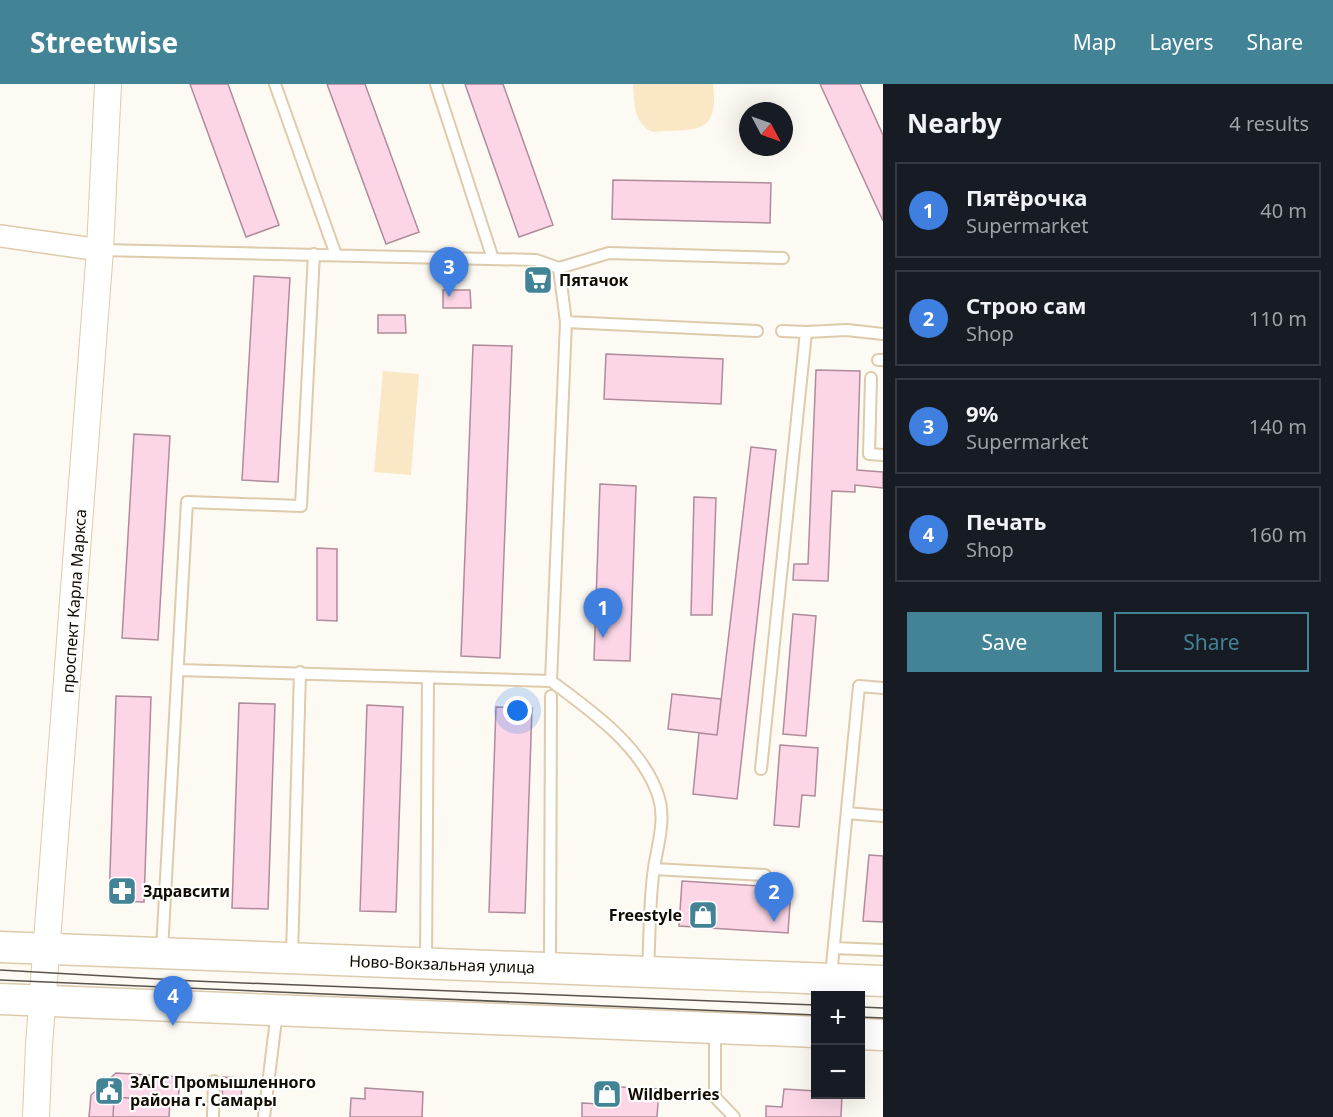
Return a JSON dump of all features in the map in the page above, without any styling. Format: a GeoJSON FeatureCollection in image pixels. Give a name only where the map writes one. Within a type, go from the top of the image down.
{"type":"FeatureCollection","features":[{"type":"Feature","properties":{"kind":"main road","name":"Ново-Вокзальная улица"},"geometry":{"type":"LineString","coordinates":[[0,947],[883,981]]}},
{"type":"Feature","properties":{"kind":"main road"},"geometry":{"type":"LineString","coordinates":[[0,999],[811,1032]]}},
{"type":"Feature","properties":{"kind":"main road"},"geometry":{"type":"LineString","coordinates":[[865,1034],[883,1035]]}},
{"type":"Feature","properties":{"kind":"street","name":"проспект Карла Маркса"},"geometry":{"type":"LineString","coordinates":[[36,1117],[100,250],[108,84]]}},
{"type":"Feature","properties":{"kind":"street"},"geometry":{"type":"LineString","coordinates":[[0,236],[100,250]]}},
{"type":"Feature","properties":{"kind":"lane"},"geometry":{"type":"LineString","coordinates":[[276,84],[336,255]]}},
{"type":"Feature","properties":{"kind":"lane"},"geometry":{"type":"LineString","coordinates":[[436,84],[493,259]]}},
{"type":"Feature","properties":{"kind":"lane"},"geometry":{"type":"LineString","coordinates":[[100,250],[536,260],[559,268],[609,253],[783,258]]}},
{"type":"Feature","properties":{"kind":"lane"},"geometry":{"type":"LineString","coordinates":[[162,954],[187,502],[301,506],[314,254]]}},
{"type":"Feature","properties":{"kind":"lane"},"geometry":{"type":"LineString","coordinates":[[550,681],[566,322],[559,268]]}},
{"type":"Feature","properties":{"kind":"lane"},"geometry":{"type":"LineString","coordinates":[[566,322],[757,331]]}},
{"type":"Feature","properties":{"kind":"lane"},"geometry":{"type":"LineString","coordinates":[[782,331],[847,330],[883,334]]}},
{"type":"Feature","properties":{"kind":"lane"},"geometry":{"type":"LineString","coordinates":[[761,769],[807,332]]}},
{"type":"Feature","properties":{"kind":"lane"},"geometry":{"type":"LineString","coordinates":[[871,378],[869,454],[883,455]]}},
{"type":"Feature","properties":{"kind":"lane"},"geometry":{"type":"LineString","coordinates":[[178,670],[550,681],[591,711],[640,759],[658,793],[663,830],[654,869],[648,972]]}},
{"type":"Feature","properties":{"kind":"lane"},"geometry":{"type":"LineString","coordinates":[[291,959],[300,672]]}},
{"type":"Feature","properties":{"kind":"lane"},"geometry":{"type":"LineString","coordinates":[[426,964],[428,678]]}},
{"type":"Feature","properties":{"kind":"lane"},"geometry":{"type":"LineString","coordinates":[[831,979],[859,686],[883,688]]}},
{"type":"Feature","properties":{"kind":"lane"},"geometry":{"type":"LineString","coordinates":[[550,968],[551,696]]}},
{"type":"Feature","properties":{"kind":"lane"},"geometry":{"type":"LineString","coordinates":[[847,813],[883,816]]}},
{"type":"Feature","properties":{"kind":"lane"},"geometry":{"type":"LineString","coordinates":[[654,869],[765,875]]}},
{"type":"Feature","properties":{"kind":"lane"},"geometry":{"type":"LineString","coordinates":[[834,948],[883,950]]}},
{"type":"Feature","properties":{"kind":"lane"},"geometry":{"type":"LineString","coordinates":[[264,1117],[277,1010]]}},
{"type":"Feature","properties":{"kind":"lane"},"geometry":{"type":"LineString","coordinates":[[715,1028],[715,1097],[734,1117]]}},
{"type":"Feature","properties":{"kind":"lane"},"geometry":{"type":"LineString","coordinates":[[213,1117],[214,1081]]}},
{"type":"Feature","properties":{"kind":"shaded area"},"geometry":{"type":"Polygon","coordinates":[[[633,84],[713,84],[712,113],[708,121],[692,129],[653,132],[646,128],[638,118],[633,84]]]}},
{"type":"Feature","properties":{"kind":"shaded area"},"geometry":{"type":"Polygon","coordinates":[[[383,371],[419,374],[411,475],[374,472],[383,371]]]}},
{"type":"Feature","properties":{"kind":"building"},"geometry":{"type":"Polygon","coordinates":[[[190,84],[228,84],[279,225],[246,237],[190,84]]]}},
{"type":"Feature","properties":{"kind":"building"},"geometry":{"type":"Polygon","coordinates":[[[327,84],[365,84],[419,232],[386,244],[327,84]]]}},
{"type":"Feature","properties":{"kind":"building"},"geometry":{"type":"Polygon","coordinates":[[[465,84],[503,84],[553,225],[519,237],[465,84]]]}},
{"type":"Feature","properties":{"kind":"building"},"geometry":{"type":"Polygon","coordinates":[[[820,84],[860,84],[883,135],[883,221],[820,84]]]}},
{"type":"Feature","properties":{"kind":"building"},"geometry":{"type":"Polygon","coordinates":[[[613,180],[771,183],[770,223],[612,219],[613,180]]]}},
{"type":"Feature","properties":{"kind":"building"},"geometry":{"type":"Polygon","coordinates":[[[254,276],[290,278],[278,482],[242,480],[254,276]]]}},
{"type":"Feature","properties":{"kind":"building"},"geometry":{"type":"Polygon","coordinates":[[[443,290],[470,290],[471,308],[443,308],[443,290]]]}},
{"type":"Feature","properties":{"kind":"building"},"geometry":{"type":"Polygon","coordinates":[[[378,315],[405,315],[406,333],[378,333],[378,315]]]}},
{"type":"Feature","properties":{"kind":"building"},"geometry":{"type":"Polygon","coordinates":[[[473,345],[512,346],[500,658],[461,656],[473,345]]]}},
{"type":"Feature","properties":{"kind":"building"},"geometry":{"type":"Polygon","coordinates":[[[606,354],[723,359],[721,404],[604,399],[606,354]]]}},
{"type":"Feature","properties":{"kind":"building"},"geometry":{"type":"Polygon","coordinates":[[[816,370],[860,371],[857,470],[883,472],[883,488],[855,485],[855,492],[832,491],[828,581],[793,580],[794,564],[808,564],[816,370]]]}},
{"type":"Feature","properties":{"kind":"building"},"geometry":{"type":"Polygon","coordinates":[[[134,434],[170,436],[158,640],[122,638],[134,434]]]}},
{"type":"Feature","properties":{"kind":"building"},"geometry":{"type":"Polygon","coordinates":[[[751,447],[776,450],[737,799],[693,794],[699,733],[717,735],[751,447]]]}},
{"type":"Feature","properties":{"kind":"building"},"geometry":{"type":"Polygon","coordinates":[[[600,484],[636,486],[630,661],[594,660],[600,484]]]}},
{"type":"Feature","properties":{"kind":"building"},"geometry":{"type":"Polygon","coordinates":[[[694,497],[716,498],[712,615],[691,615],[694,497]]]}},
{"type":"Feature","properties":{"kind":"building"},"geometry":{"type":"Polygon","coordinates":[[[317,548],[337,549],[337,621],[317,620],[317,548]]]}},
{"type":"Feature","properties":{"kind":"building"},"geometry":{"type":"Polygon","coordinates":[[[793,614],[816,616],[806,736],[783,734],[793,614]]]}},
{"type":"Feature","properties":{"kind":"building"},"geometry":{"type":"Polygon","coordinates":[[[672,694],[721,699],[717,735],[668,729],[672,694]]]}},
{"type":"Feature","properties":{"kind":"building"},"geometry":{"type":"Polygon","coordinates":[[[116,696],[151,697],[144,902],[109,901],[116,696]]]}},
{"type":"Feature","properties":{"kind":"building"},"geometry":{"type":"Polygon","coordinates":[[[239,703],[275,704],[268,909],[232,908],[239,703]]]}},
{"type":"Feature","properties":{"kind":"building"},"geometry":{"type":"Polygon","coordinates":[[[367,705],[403,707],[396,912],[360,911],[367,705]]]}},
{"type":"Feature","properties":{"kind":"building"},"geometry":{"type":"Polygon","coordinates":[[[496,707],[532,708],[525,913],[489,912],[496,707]]]}},
{"type":"Feature","properties":{"kind":"building"},"geometry":{"type":"Polygon","coordinates":[[[780,745],[818,748],[815,796],[802,795],[799,827],[774,825],[780,745]]]}},
{"type":"Feature","properties":{"kind":"building"},"geometry":{"type":"Polygon","coordinates":[[[869,855],[883,856],[883,922],[863,921],[869,855]]]}},
{"type":"Feature","properties":{"kind":"building"},"geometry":{"type":"Polygon","coordinates":[[[682,881],[791,888],[788,933],[679,926],[682,881]]]}},
{"type":"Feature","properties":{"kind":"building"},"geometry":{"type":"Polygon","coordinates":[[[116,1073],[180,1077],[178,1101],[114,1097],[113,1117],[89,1117],[91,1095],[116,1073]]]}},
{"type":"Feature","properties":{"kind":"building"},"geometry":{"type":"Polygon","coordinates":[[[223,1077],[242,1078],[241,1104],[222,1103],[223,1077]]]}},
{"type":"Feature","properties":{"kind":"building"},"geometry":{"type":"Polygon","coordinates":[[[600,1086],[659,1089],[657,1117],[582,1117],[582,1103],[599,1104],[600,1086]]]}},
{"type":"Feature","properties":{"kind":"building"},"geometry":{"type":"Polygon","coordinates":[[[365,1088],[423,1092],[422,1117],[350,1117],[351,1098],[365,1099],[365,1088]]]}},
{"type":"Feature","properties":{"kind":"building"},"geometry":{"type":"Polygon","coordinates":[[[784,1089],[811,1091],[811,1099],[842,1099],[841,1117],[766,1117],[766,1106],[782,1107],[784,1089]]]}},
{"type":"Feature","properties":{"kind":"building"},"geometry":{"type":"Polygon","coordinates":[[[114,1097],[170,1101],[169,1117],[113,1117],[114,1097]]]}},
{"type":"Feature","properties":{"kind":"tram line"},"geometry":{"type":"LineString","coordinates":[[0,970],[194,981],[811,1005]]}},
{"type":"Feature","properties":{"kind":"tram line"},"geometry":{"type":"LineString","coordinates":[[0,980],[811,1015]]}},
{"type":"Feature","properties":{"kind":"tram line"},"geometry":{"type":"LineString","coordinates":[[865,1007],[883,1008]]}},
{"type":"Feature","properties":{"kind":"tram line"},"geometry":{"type":"LineString","coordinates":[[865,1017],[883,1018]]}},
{"type":"Feature","properties":{"kind":"place","name":"Пятачок"},"geometry":{"type":"Point","coordinates":[538,280]}},
{"type":"Feature","properties":{"kind":"place","name":"9%"},"geometry":{"type":"Point","coordinates":[449,297]}},
{"type":"Feature","properties":{"kind":"place","name":"Пятёрочка"},"geometry":{"type":"Point","coordinates":[603,638]}},
{"type":"Feature","properties":{"kind":"place","name":"Здравсити"},"geometry":{"type":"Point","coordinates":[122,891]}},
{"type":"Feature","properties":{"kind":"place","name":"Freestyle"},"geometry":{"type":"Point","coordinates":[703,915]}},
{"type":"Feature","properties":{"kind":"place","name":"Строю сам"},"geometry":{"type":"Point","coordinates":[774,922]}},
{"type":"Feature","properties":{"kind":"place","name":"Печать"},"geometry":{"type":"Point","coordinates":[173,1026]}},
{"type":"Feature","properties":{"kind":"place","name":"ЗАГС Промышленного района г. Самары"},"geometry":{"type":"Point","coordinates":[109,1091]}},
{"type":"Feature","properties":{"kind":"place","name":"Wildberries"},"geometry":{"type":"Point","coordinates":[607,1094]}}]}
